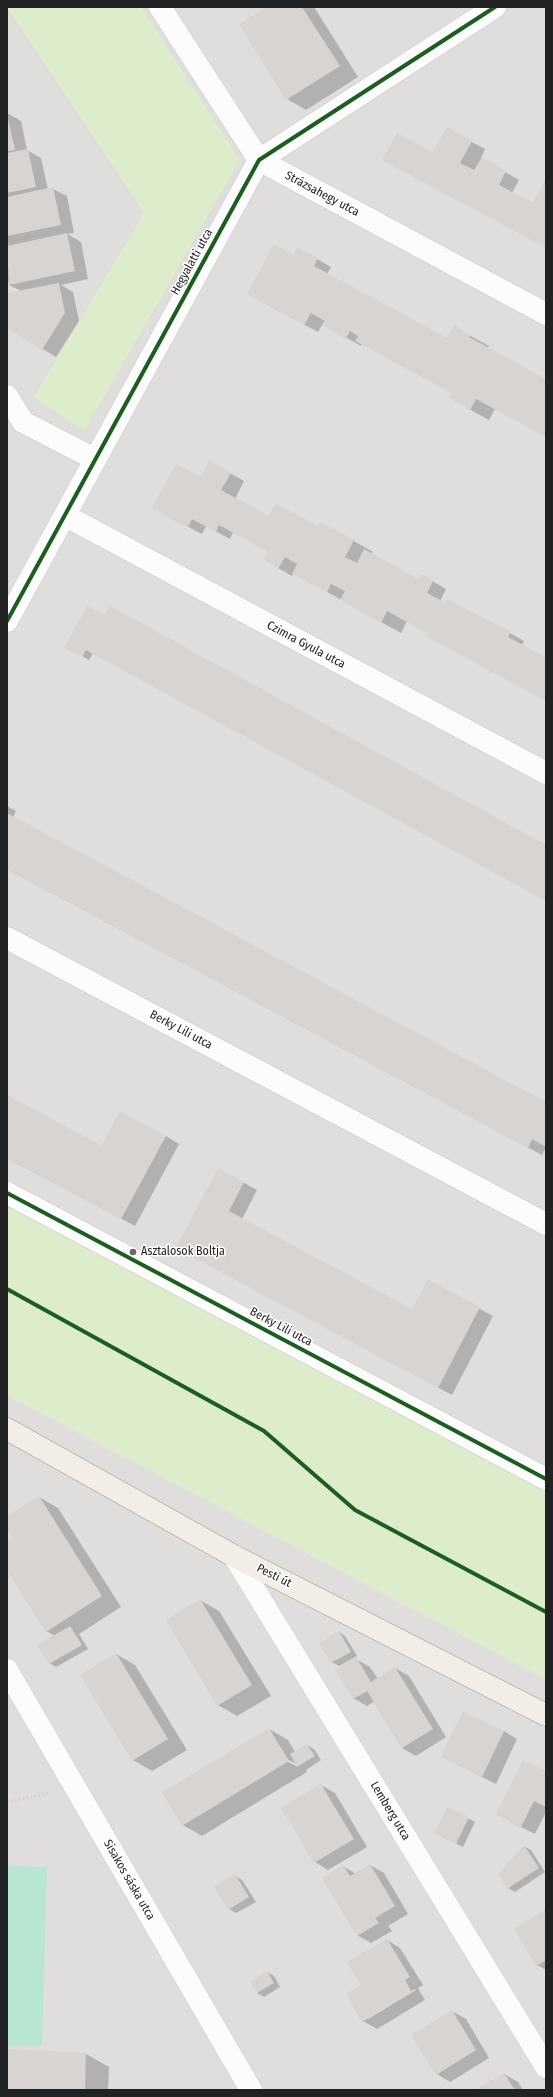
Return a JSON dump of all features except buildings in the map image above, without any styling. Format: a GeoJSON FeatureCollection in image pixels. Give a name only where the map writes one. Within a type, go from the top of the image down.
{"type":"FeatureCollection","features":[{"type":"Feature","properties":{"kind":"main road","name":"Pesti út"},"geometry":{"type":"LineString","coordinates":[[7,1429],[234,1556],[546,1715]]}},
{"type":"Feature","properties":{"kind":"street","name":"Strázsahegy utca"},"geometry":{"type":"LineString","coordinates":[[160,7],[259,160],[546,314]]}},
{"type":"Feature","properties":{"kind":"street","name":"Hegyalatti utca"},"geometry":{"type":"LineString","coordinates":[[7,621],[66,516],[95,458],[259,160],[495,7]]}},
{"type":"Feature","properties":{"kind":"street"},"geometry":{"type":"LineString","coordinates":[[7,396],[23,422],[95,458]]}},
{"type":"Feature","properties":{"kind":"street","name":"Czimra Gyula utca"},"geometry":{"type":"LineString","coordinates":[[66,516],[546,773]]}},
{"type":"Feature","properties":{"kind":"street","name":"Berky Lili utca"},"geometry":{"type":"LineString","coordinates":[[7,938],[546,1224]]}},
{"type":"Feature","properties":{"kind":"street","name":"Berky Lili utca"},"geometry":{"type":"LineString","coordinates":[[7,1193],[546,1479]]}},
{"type":"Feature","properties":{"kind":"street","name":"Lemberg utca"},"geometry":{"type":"LineString","coordinates":[[234,1556],[546,2067]]}},
{"type":"Feature","properties":{"kind":"street","name":"Sisakos sáska utca"},"geometry":{"type":"LineString","coordinates":[[7,1670],[251,2090]]}},
{"type":"Feature","properties":{"kind":"path"},"geometry":{"type":"LineString","coordinates":[[7,1802],[74,1786]]}},
{"type":"Feature","properties":{"kind":"shaded area"},"geometry":{"type":"Polygon","coordinates":[[[7,7],[546,7],[546,1479],[7,1193],[7,7]]]}},
{"type":"Feature","properties":{"kind":"shaded area"},"geometry":{"type":"Polygon","coordinates":[[[7,1395],[546,1679],[546,2090],[7,2090],[7,1395]]]}},
{"type":"Feature","properties":{"kind":"green space"},"geometry":{"type":"Polygon","coordinates":[[[7,7],[141,7],[240,160],[84,431],[34,397],[144,213],[7,7]]]}},
{"type":"Feature","properties":{"kind":"green space"},"geometry":{"type":"Polygon","coordinates":[[[7,1193],[546,1479],[546,1679],[7,1395],[7,1193]]]}},
{"type":"Feature","properties":{"kind":"green space"},"geometry":{"type":"Polygon","coordinates":[[[7,1866],[47,1867],[42,2046],[7,2046],[7,1866]]]}},
{"type":"Feature","properties":{"kind":"cycle path"},"geometry":{"type":"LineString","coordinates":[[7,621],[259,160],[495,7]]}},
{"type":"Feature","properties":{"kind":"cycle path"},"geometry":{"type":"LineString","coordinates":[[7,1193],[546,1479]]}},
{"type":"Feature","properties":{"kind":"cycle path"},"geometry":{"type":"LineString","coordinates":[[7,1289],[264,1431],[355,1510],[546,1612]]}},
{"type":"Feature","properties":{"kind":"place","name":"Asztalosok Boltja"},"geometry":{"type":"Point","coordinates":[133,1252]}}]}
